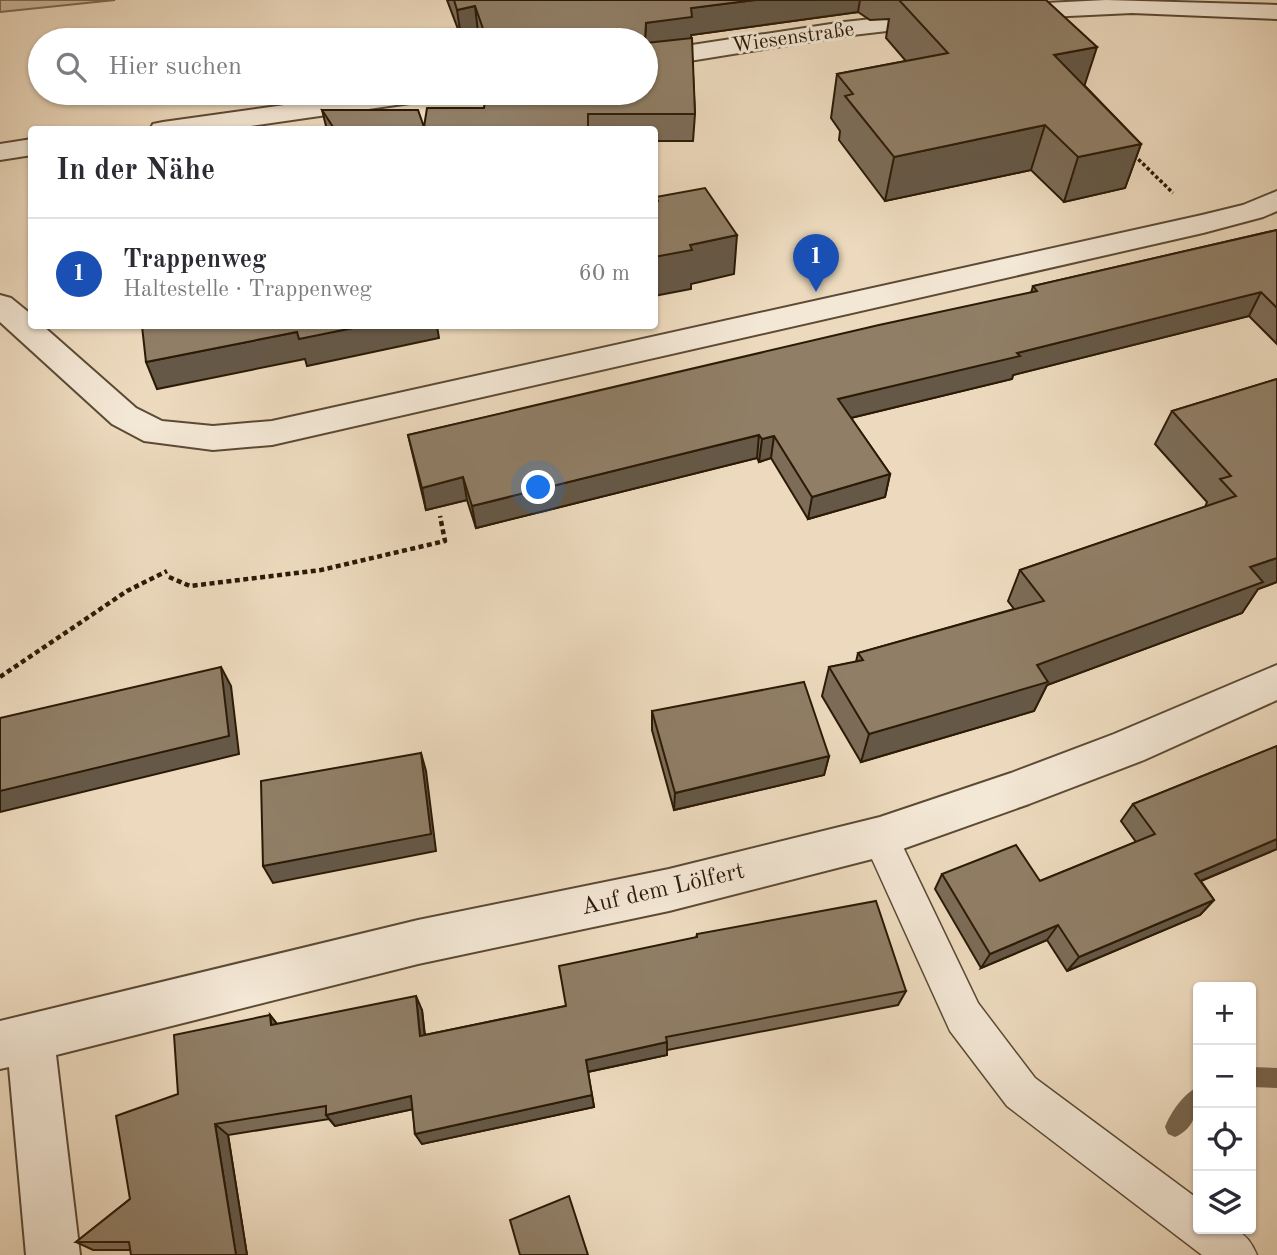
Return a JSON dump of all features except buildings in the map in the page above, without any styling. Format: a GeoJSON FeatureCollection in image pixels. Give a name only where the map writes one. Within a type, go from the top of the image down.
{"type":"FeatureCollection","features":[{"type":"Feature","properties":{"kind":"street","name":"Wiesenstraße"},"geometry":{"type":"LineString","coordinates":[[658,58],[844,29],[974,15],[1132,6],[1277,12]]}},
{"type":"Feature","properties":{"kind":"street"},"geometry":{"type":"LineString","coordinates":[[191,126],[339,105]]}},
{"type":"Feature","properties":{"kind":"street"},"geometry":{"type":"LineString","coordinates":[[0,152],[28,148]]}},
{"type":"Feature","properties":{"kind":"street"},"geometry":{"type":"LineString","coordinates":[[0,305],[124,416],[156,432],[213,438],[272,433],[1203,223],[1253,211],[1277,200]]}},
{"type":"Feature","properties":{"kind":"street","name":"Auf dem Lölfert"},"geometry":{"type":"LineString","coordinates":[[15,1040],[418,942],[670,890],[880,838],[1129,747],[1277,682]]}},
{"type":"Feature","properties":{"kind":"street"},"geometry":{"type":"LineString","coordinates":[[15,1040],[53,1255]]}},
{"type":"Feature","properties":{"kind":"lane"},"geometry":{"type":"LineString","coordinates":[[880,838],[964,1017],[1021,1092],[1193,1221]]}},
{"type":"Feature","properties":{"kind":"lane"},"geometry":{"type":"LineString","coordinates":[[1210,1234],[1235,1255]]}},
{"type":"Feature","properties":{"kind":"path"},"geometry":{"type":"LineString","coordinates":[[1129,150],[1203,223]]}},
{"type":"Feature","properties":{"kind":"path"},"geometry":{"type":"LineString","coordinates":[[0,677],[127,591],[168,574],[190,586],[321,570],[445,541],[440,516]]}},
{"type":"Feature","properties":{"kind":"shaded area"},"geometry":{"type":"Polygon","coordinates":[[[0,0],[115,0],[0,12],[0,0]]]}},
{"type":"Feature","properties":{"kind":"waterway"},"geometry":{"type":"LineString","coordinates":[[1256,1077],[1277,1078]]}},
{"type":"Feature","properties":{"kind":"waterway"},"geometry":{"type":"LineString","coordinates":[[1175,1127],[1193,1104]]}},
{"type":"Feature","properties":{"kind":"place","name":"Trappenweg"},"geometry":{"type":"Point","coordinates":[816,292]}}]}
